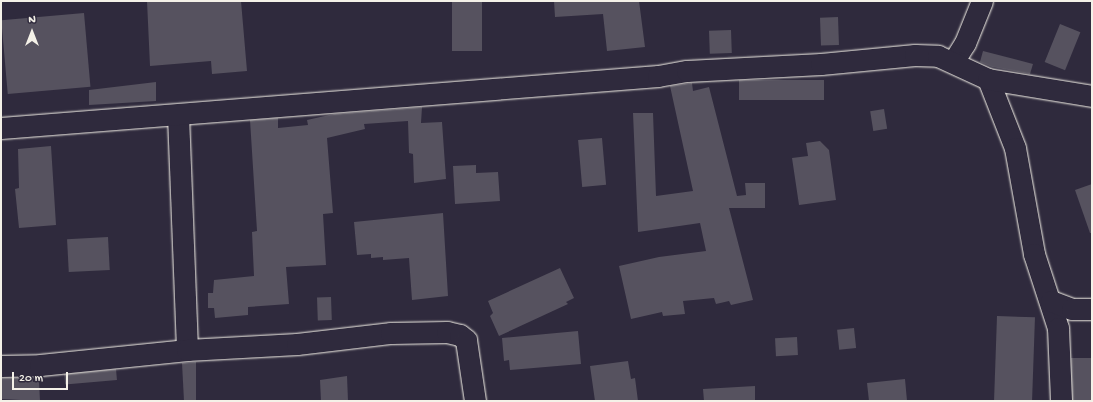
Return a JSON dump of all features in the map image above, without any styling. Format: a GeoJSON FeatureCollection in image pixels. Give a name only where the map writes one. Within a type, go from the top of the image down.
{"type":"FeatureCollection","features":[{"type":"Feature","properties":{"kind":"street"},"geometry":{"type":"LineString","coordinates":[[953,62],[965,43],[982,1]]}},
{"type":"Feature","properties":{"kind":"street"},"geometry":{"type":"LineString","coordinates":[[1,128],[178,115],[462,89],[658,76],[686,71],[821,64],[872,58],[923,56],[938,56],[988,79],[1092,96]]}},
{"type":"Feature","properties":{"kind":"street"},"geometry":{"type":"LineString","coordinates":[[988,79],[1002,119],[1015,148],[1034,254],[1051,301],[1058,328],[1061,401]]}},
{"type":"Feature","properties":{"kind":"street"},"geometry":{"type":"LineString","coordinates":[[1002,119],[1013,84]]}},
{"type":"Feature","properties":{"kind":"street"},"geometry":{"type":"LineString","coordinates":[[178,115],[187,350]]}},
{"type":"Feature","properties":{"kind":"street"},"geometry":{"type":"LineString","coordinates":[[1051,301],[1072,309],[1092,309]]}},
{"type":"Feature","properties":{"kind":"street"},"geometry":{"type":"LineString","coordinates":[[1,366],[40,365],[187,350],[297,344],[391,333],[447,332],[460,335],[466,340],[475,401]]}},
{"type":"Feature","properties":{"kind":"building"},"geometry":{"type":"Polygon","coordinates":[[[147,1],[241,1],[247,71],[212,74],[211,61],[150,66],[147,1]]]}},
{"type":"Feature","properties":{"kind":"building"},"geometry":{"type":"Polygon","coordinates":[[[452,1],[482,1],[482,51],[452,51],[452,1]]]}},
{"type":"Feature","properties":{"kind":"building"},"geometry":{"type":"Polygon","coordinates":[[[554,1],[639,1],[645,47],[607,51],[603,14],[555,17],[554,1]]]}},
{"type":"Feature","properties":{"kind":"building"},"geometry":{"type":"Polygon","coordinates":[[[84,13],[90,87],[8,94],[1,20],[84,13]]]}},
{"type":"Feature","properties":{"kind":"building"},"geometry":{"type":"Polygon","coordinates":[[[838,17],[839,45],[821,46],[820,18],[838,17]]]}},
{"type":"Feature","properties":{"kind":"building"},"geometry":{"type":"Polygon","coordinates":[[[1060,24],[1080,32],[1065,70],[1045,62],[1060,24]]]}},
{"type":"Feature","properties":{"kind":"building"},"geometry":{"type":"Polygon","coordinates":[[[731,30],[732,53],[710,54],[709,31],[731,30]]]}},
{"type":"Feature","properties":{"kind":"building"},"geometry":{"type":"Polygon","coordinates":[[[983,51],[1033,64],[1030,74],[992,67],[980,62],[983,51]]]}},
{"type":"Feature","properties":{"kind":"building"},"geometry":{"type":"Polygon","coordinates":[[[739,80],[824,80],[824,100],[739,100],[739,80]]]}},
{"type":"Feature","properties":{"kind":"building"},"geometry":{"type":"Polygon","coordinates":[[[156,82],[156,101],[89,105],[89,90],[156,82]]]}},
{"type":"Feature","properties":{"kind":"building"},"geometry":{"type":"Polygon","coordinates":[[[692,83],[693,91],[709,87],[737,196],[746,195],[745,183],[765,183],[765,208],[729,208],[753,300],[731,305],[729,301],[716,304],[714,298],[683,301],[685,314],[663,316],[662,312],[631,319],[619,266],[659,257],[706,251],[700,223],[638,232],[633,113],[653,113],[656,196],[693,191],[670,86],[692,83]]]}},
{"type":"Feature","properties":{"kind":"building"},"geometry":{"type":"Polygon","coordinates":[[[422,107],[421,123],[442,122],[446,179],[414,183],[413,154],[409,153],[408,121],[364,124],[365,129],[327,138],[333,213],[323,214],[326,265],[286,267],[289,304],[248,307],[248,315],[215,318],[214,308],[208,308],[208,293],[213,293],[214,280],[254,276],[252,232],[257,231],[250,120],[278,118],[278,128],[308,125],[307,120],[334,114],[422,107]]]}},
{"type":"Feature","properties":{"kind":"building"},"geometry":{"type":"Polygon","coordinates":[[[884,109],[887,129],[873,131],[870,111],[884,109]]]}},
{"type":"Feature","properties":{"kind":"building"},"geometry":{"type":"Polygon","coordinates":[[[602,138],[606,185],[582,187],[578,140],[602,138]]]}},
{"type":"Feature","properties":{"kind":"building"},"geometry":{"type":"Polygon","coordinates":[[[820,141],[829,150],[836,200],[799,205],[792,158],[808,156],[806,143],[820,141]]]}},
{"type":"Feature","properties":{"kind":"building"},"geometry":{"type":"Polygon","coordinates":[[[51,146],[56,225],[19,228],[15,189],[19,188],[18,149],[51,146]]]}},
{"type":"Feature","properties":{"kind":"building"},"geometry":{"type":"Polygon","coordinates":[[[476,165],[476,173],[498,172],[500,201],[455,204],[453,166],[476,165]]]}},
{"type":"Feature","properties":{"kind":"building"},"geometry":{"type":"Polygon","coordinates":[[[1092,184],[1092,233],[1090,233],[1075,190],[1092,184]]]}},
{"type":"Feature","properties":{"kind":"building"},"geometry":{"type":"Polygon","coordinates":[[[443,213],[448,296],[412,300],[409,258],[383,260],[383,257],[371,258],[371,254],[357,255],[354,222],[443,213]]]}},
{"type":"Feature","properties":{"kind":"building"},"geometry":{"type":"Polygon","coordinates":[[[108,237],[110,270],[69,272],[67,239],[108,237]]]}},
{"type":"Feature","properties":{"kind":"building"},"geometry":{"type":"Polygon","coordinates":[[[560,268],[574,298],[566,302],[568,304],[499,336],[490,316],[493,313],[488,301],[560,268]]]}},
{"type":"Feature","properties":{"kind":"building"},"geometry":{"type":"Polygon","coordinates":[[[317,297],[331,297],[332,320],[318,320],[317,297]]]}},
{"type":"Feature","properties":{"kind":"building"},"geometry":{"type":"Polygon","coordinates":[[[997,316],[1035,317],[1032,401],[994,401],[997,316]]]}},
{"type":"Feature","properties":{"kind":"building"},"geometry":{"type":"Polygon","coordinates":[[[854,328],[856,348],[839,350],[837,330],[854,328]]]}},
{"type":"Feature","properties":{"kind":"building"},"geometry":{"type":"Polygon","coordinates":[[[578,331],[581,364],[510,370],[509,360],[504,361],[502,338],[578,331]]]}},
{"type":"Feature","properties":{"kind":"building"},"geometry":{"type":"Polygon","coordinates":[[[797,337],[798,355],[776,356],[775,338],[797,337]]]}},
{"type":"Feature","properties":{"kind":"building"},"geometry":{"type":"Polygon","coordinates":[[[1071,358],[1092,358],[1092,401],[1071,401],[1071,358]]]}},
{"type":"Feature","properties":{"kind":"building"},"geometry":{"type":"Polygon","coordinates":[[[628,361],[631,379],[635,378],[638,401],[595,401],[590,366],[628,361]]]}},
{"type":"Feature","properties":{"kind":"building"},"geometry":{"type":"Polygon","coordinates":[[[196,362],[196,401],[184,401],[182,363],[196,362]]]}},
{"type":"Feature","properties":{"kind":"building"},"geometry":{"type":"Polygon","coordinates":[[[116,369],[117,380],[65,384],[64,374],[116,369]]]}},
{"type":"Feature","properties":{"kind":"building"},"geometry":{"type":"Polygon","coordinates":[[[347,376],[348,401],[321,401],[320,380],[347,376]]]}},
{"type":"Feature","properties":{"kind":"building"},"geometry":{"type":"Polygon","coordinates":[[[33,377],[33,382],[39,381],[40,401],[1,399],[1,378],[33,377]]]}},
{"type":"Feature","properties":{"kind":"building"},"geometry":{"type":"Polygon","coordinates":[[[905,379],[907,401],[869,401],[867,383],[905,379]]]}},
{"type":"Feature","properties":{"kind":"building"},"geometry":{"type":"Polygon","coordinates":[[[755,386],[755,401],[704,401],[703,389],[755,386]]]}}]}
